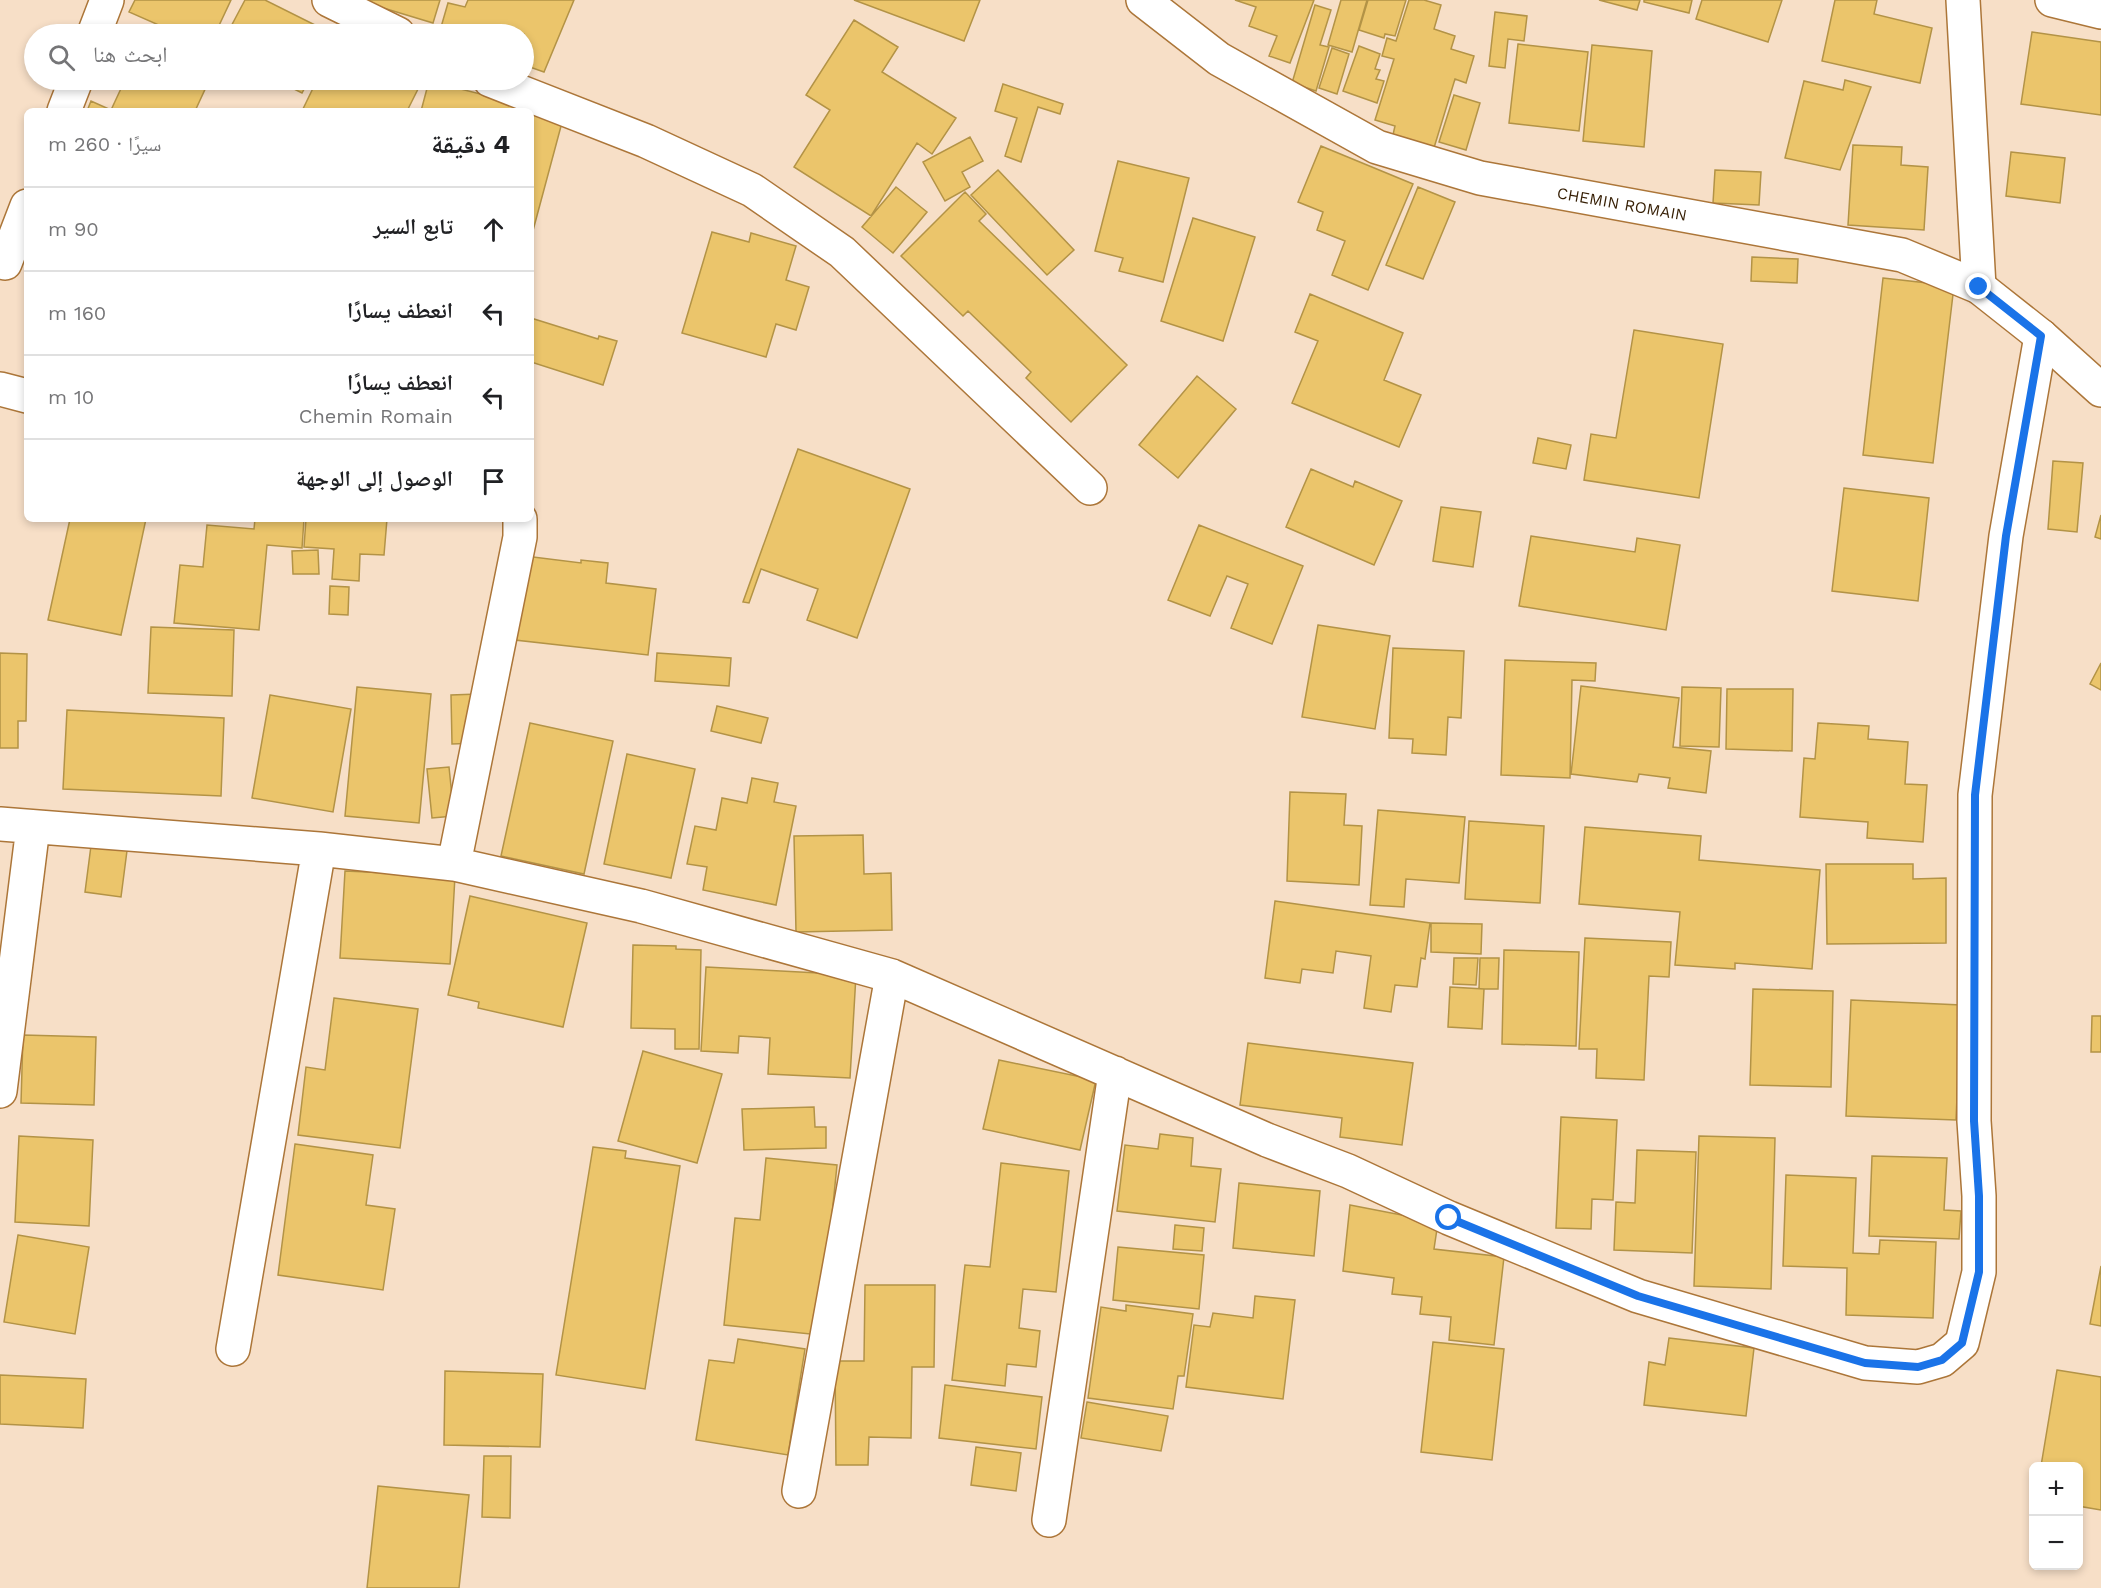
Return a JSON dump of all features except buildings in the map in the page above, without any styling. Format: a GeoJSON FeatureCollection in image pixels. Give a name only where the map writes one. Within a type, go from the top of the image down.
{"type":"FeatureCollection","features":[{"type":"Feature","properties":{"kind":"street"},"geometry":{"type":"LineString","coordinates":[[98,24],[107,0]]}},
{"type":"Feature","properties":{"kind":"street"},"geometry":{"type":"LineString","coordinates":[[329,0],[378,24]]}},
{"type":"Feature","properties":{"kind":"street","name":"CHEMIN ROMAIN"},"geometry":{"type":"LineString","coordinates":[[1143,0],[1219,58],[1377,147],[1480,178],[1902,255],[1979,287],[2041,336],[2101,390]]}},
{"type":"Feature","properties":{"kind":"street"},"geometry":{"type":"LineString","coordinates":[[1963,0],[1979,287]]}},
{"type":"Feature","properties":{"kind":"street"},"geometry":{"type":"LineString","coordinates":[[2052,0],[2101,12]]}},
{"type":"Feature","properties":{"kind":"street"},"geometry":{"type":"LineString","coordinates":[[65,108],[72,90]]}},
{"type":"Feature","properties":{"kind":"street"},"geometry":{"type":"LineString","coordinates":[[516,90],[646,141],[752,190],[842,252],[1090,488]]}},
{"type":"Feature","properties":{"kind":"street"},"geometry":{"type":"LineString","coordinates":[[10,263],[24,216]]}},
{"type":"Feature","properties":{"kind":"street"},"geometry":{"type":"LineString","coordinates":[[0,824],[319,849],[454,864],[641,906],[892,976],[1267,1140],[1348,1171],[1449,1218],[1638,1296],[1865,1363],[1918,1367],[1942,1360],[1962,1343],[1979,1272],[1979,1196],[1974,1121],[1975,795],[2006,536],[2041,336]]}},
{"type":"Feature","properties":{"kind":"street"},"geometry":{"type":"LineString","coordinates":[[0,389],[24,395]]}},
{"type":"Feature","properties":{"kind":"street"},"geometry":{"type":"LineString","coordinates":[[454,864],[520,537],[520,522]]}},
{"type":"Feature","properties":{"kind":"street"},"geometry":{"type":"LineString","coordinates":[[0,1090],[33,827]]}},
{"type":"Feature","properties":{"kind":"street"},"geometry":{"type":"LineString","coordinates":[[233,1349],[319,849]]}},
{"type":"Feature","properties":{"kind":"street"},"geometry":{"type":"LineString","coordinates":[[799,1491],[892,976]]}},
{"type":"Feature","properties":{"kind":"street"},"geometry":{"type":"LineString","coordinates":[[1049,1520],[1115,1073]]}},
{"type":"Feature","properties":{"kind":"route"},"geometry":{"type":"LineString","coordinates":[[1449,1218],[1638,1296],[1865,1363],[1918,1367],[1942,1360],[1962,1343],[1979,1272],[1979,1196],[1974,1121],[1975,795],[2006,536],[2041,336],[1979,287]]}}]}
